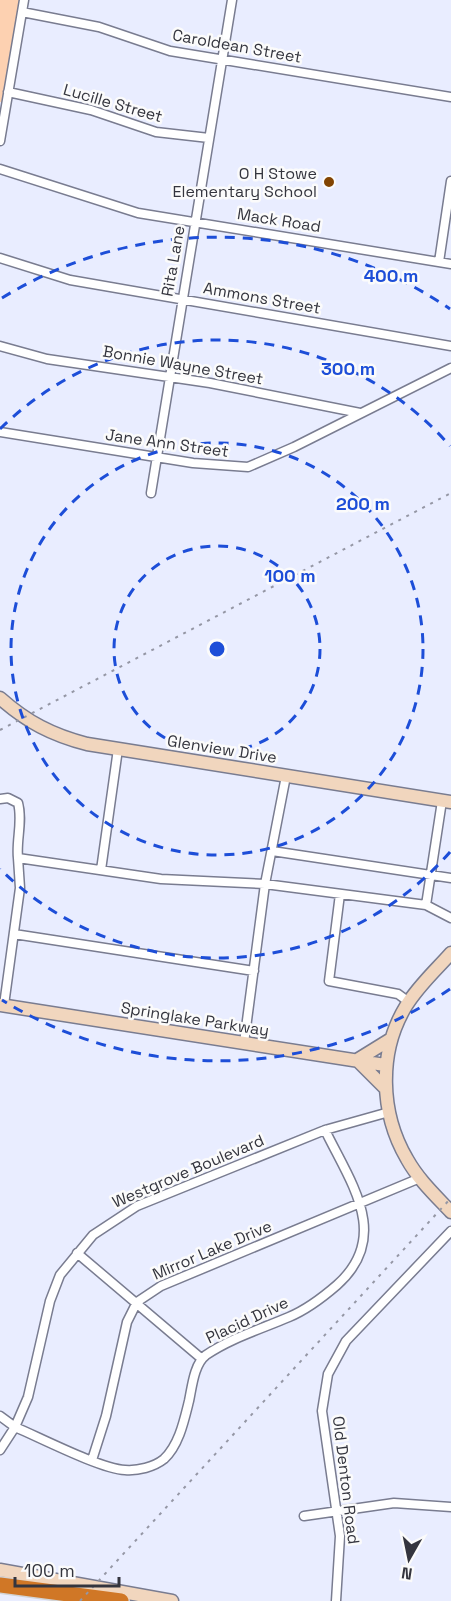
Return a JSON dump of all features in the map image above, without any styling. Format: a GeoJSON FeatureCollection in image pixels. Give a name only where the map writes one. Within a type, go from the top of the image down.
{"type":"FeatureCollection","features":[{"type":"Feature","properties":{"kind":"highway"},"geometry":{"type":"LineString","coordinates":[[0,1585],[121,1601]]}},
{"type":"Feature","properties":{"kind":"main road","name":"Glenview Drive"},"geometry":{"type":"LineString","coordinates":[[0,698],[23,718],[43,730],[76,742],[447,801]]}},
{"type":"Feature","properties":{"kind":"main road"},"geometry":{"type":"LineString","coordinates":[[451,954],[409,1002],[391,1039],[385,1065],[389,1112],[399,1144],[420,1178],[451,1212]]}},
{"type":"Feature","properties":{"kind":"main road","name":"Springlake Parkway"},"geometry":{"type":"LineString","coordinates":[[2,1005],[385,1065]]}},
{"type":"Feature","properties":{"kind":"main road"},"geometry":{"type":"LineString","coordinates":[[386,1089],[357,1060],[391,1039]]}},
{"type":"Feature","properties":{"kind":"main road"},"geometry":{"type":"LineString","coordinates":[[0,1570],[172,1601]]}},
{"type":"Feature","properties":{"kind":"street"},"geometry":{"type":"LineString","coordinates":[[0,141],[24,0]]}},
{"type":"Feature","properties":{"kind":"street","name":"Rita Lane"},"geometry":{"type":"LineString","coordinates":[[150,492],[232,0]]}},
{"type":"Feature","properties":{"kind":"street","name":"Caroldean Street"},"geometry":{"type":"LineString","coordinates":[[22,12],[99,27],[170,51],[451,97]]}},
{"type":"Feature","properties":{"kind":"street","name":"Lucille Street"},"geometry":{"type":"LineString","coordinates":[[9,92],[92,110],[156,132],[209,138]]}},
{"type":"Feature","properties":{"kind":"street","name":"Mack Road"},"geometry":{"type":"LineString","coordinates":[[0,169],[110,206],[451,264]]}},
{"type":"Feature","properties":{"kind":"street"},"geometry":{"type":"LineString","coordinates":[[439,262],[451,182]]}},
{"type":"Feature","properties":{"kind":"street","name":"Ammons Street"},"geometry":{"type":"LineString","coordinates":[[0,258],[70,280],[451,346]]}},
{"type":"Feature","properties":{"kind":"street","name":"Bonnie Wayne Street"},"geometry":{"type":"LineString","coordinates":[[0,346],[47,359],[170,377],[361,413]]}},
{"type":"Feature","properties":{"kind":"street","name":"Jane Ann Street"},"geometry":{"type":"LineString","coordinates":[[0,432],[155,458],[227,467],[248,467],[451,368]]}},
{"type":"Feature","properties":{"kind":"street"},"geometry":{"type":"LineString","coordinates":[[101,870],[118,749]]}},
{"type":"Feature","properties":{"kind":"street"},"geometry":{"type":"LineString","coordinates":[[244,1043],[265,884],[286,776]]}},
{"type":"Feature","properties":{"kind":"street"},"geometry":{"type":"LineString","coordinates":[[0,799],[8,798],[18,804],[20,813],[16,841],[20,888],[2,1005]]}},
{"type":"Feature","properties":{"kind":"street"},"geometry":{"type":"LineString","coordinates":[[426,905],[447,801]]}},
{"type":"Feature","properties":{"kind":"street"},"geometry":{"type":"LineString","coordinates":[[272,851],[451,878]]}},
{"type":"Feature","properties":{"kind":"street"},"geometry":{"type":"LineString","coordinates":[[18,858],[161,879],[265,884],[426,905],[451,918]]}},
{"type":"Feature","properties":{"kind":"street"},"geometry":{"type":"LineString","coordinates":[[340,894],[329,981],[398,994],[409,1002]]}},
{"type":"Feature","properties":{"kind":"street"},"geometry":{"type":"LineString","coordinates":[[14,934],[254,971]]}},
{"type":"Feature","properties":{"kind":"street","name":"Westgrove Boulevard"},"geometry":{"type":"LineString","coordinates":[[0,1450],[15,1427],[28,1397],[50,1301],[60,1275],[93,1235],[137,1206],[325,1130],[389,1112]]}},
{"type":"Feature","properties":{"kind":"street","name":"Placid Drive"},"geometry":{"type":"LineString","coordinates":[[0,1416],[15,1427],[92,1460],[124,1470],[152,1466],[164,1458],[183,1426],[202,1359],[219,1346],[304,1310],[344,1279],[357,1265],[363,1251],[366,1234],[360,1204],[325,1130]]}},
{"type":"Feature","properties":{"kind":"street","name":"Mirror Lake Drive"},"geometry":{"type":"LineString","coordinates":[[137,1302],[161,1287],[420,1178]]}},
{"type":"Feature","properties":{"kind":"street","name":"Old Denton Road"},"geometry":{"type":"LineString","coordinates":[[336,1601],[340,1561],[338,1511],[322,1411],[323,1395],[331,1366],[346,1341],[451,1231]]}},
{"type":"Feature","properties":{"kind":"street"},"geometry":{"type":"LineString","coordinates":[[77,1253],[202,1359]]}},
{"type":"Feature","properties":{"kind":"street"},"geometry":{"type":"LineString","coordinates":[[92,1460],[106,1416],[127,1322],[137,1302]]}},
{"type":"Feature","properties":{"kind":"street"},"geometry":{"type":"LineString","coordinates":[[304,1516],[394,1503],[451,1507]]}},
{"type":"Feature","properties":{"kind":"shaded area"},"geometry":{"type":"Polygon","coordinates":[[[0,0],[21,0],[4,103],[0,102],[0,0]]]}},
{"type":"Feature","properties":{"kind":"railway"},"geometry":{"type":"LineString","coordinates":[[0,730],[451,493]]}},
{"type":"Feature","properties":{"kind":"railway"},"geometry":{"type":"LineString","coordinates":[[80,1601],[451,1198]]}},
{"type":"Feature","properties":{"kind":"place","name":"O H Stowe Elementary School"},"geometry":{"type":"Point","coordinates":[329,182]}}]}
